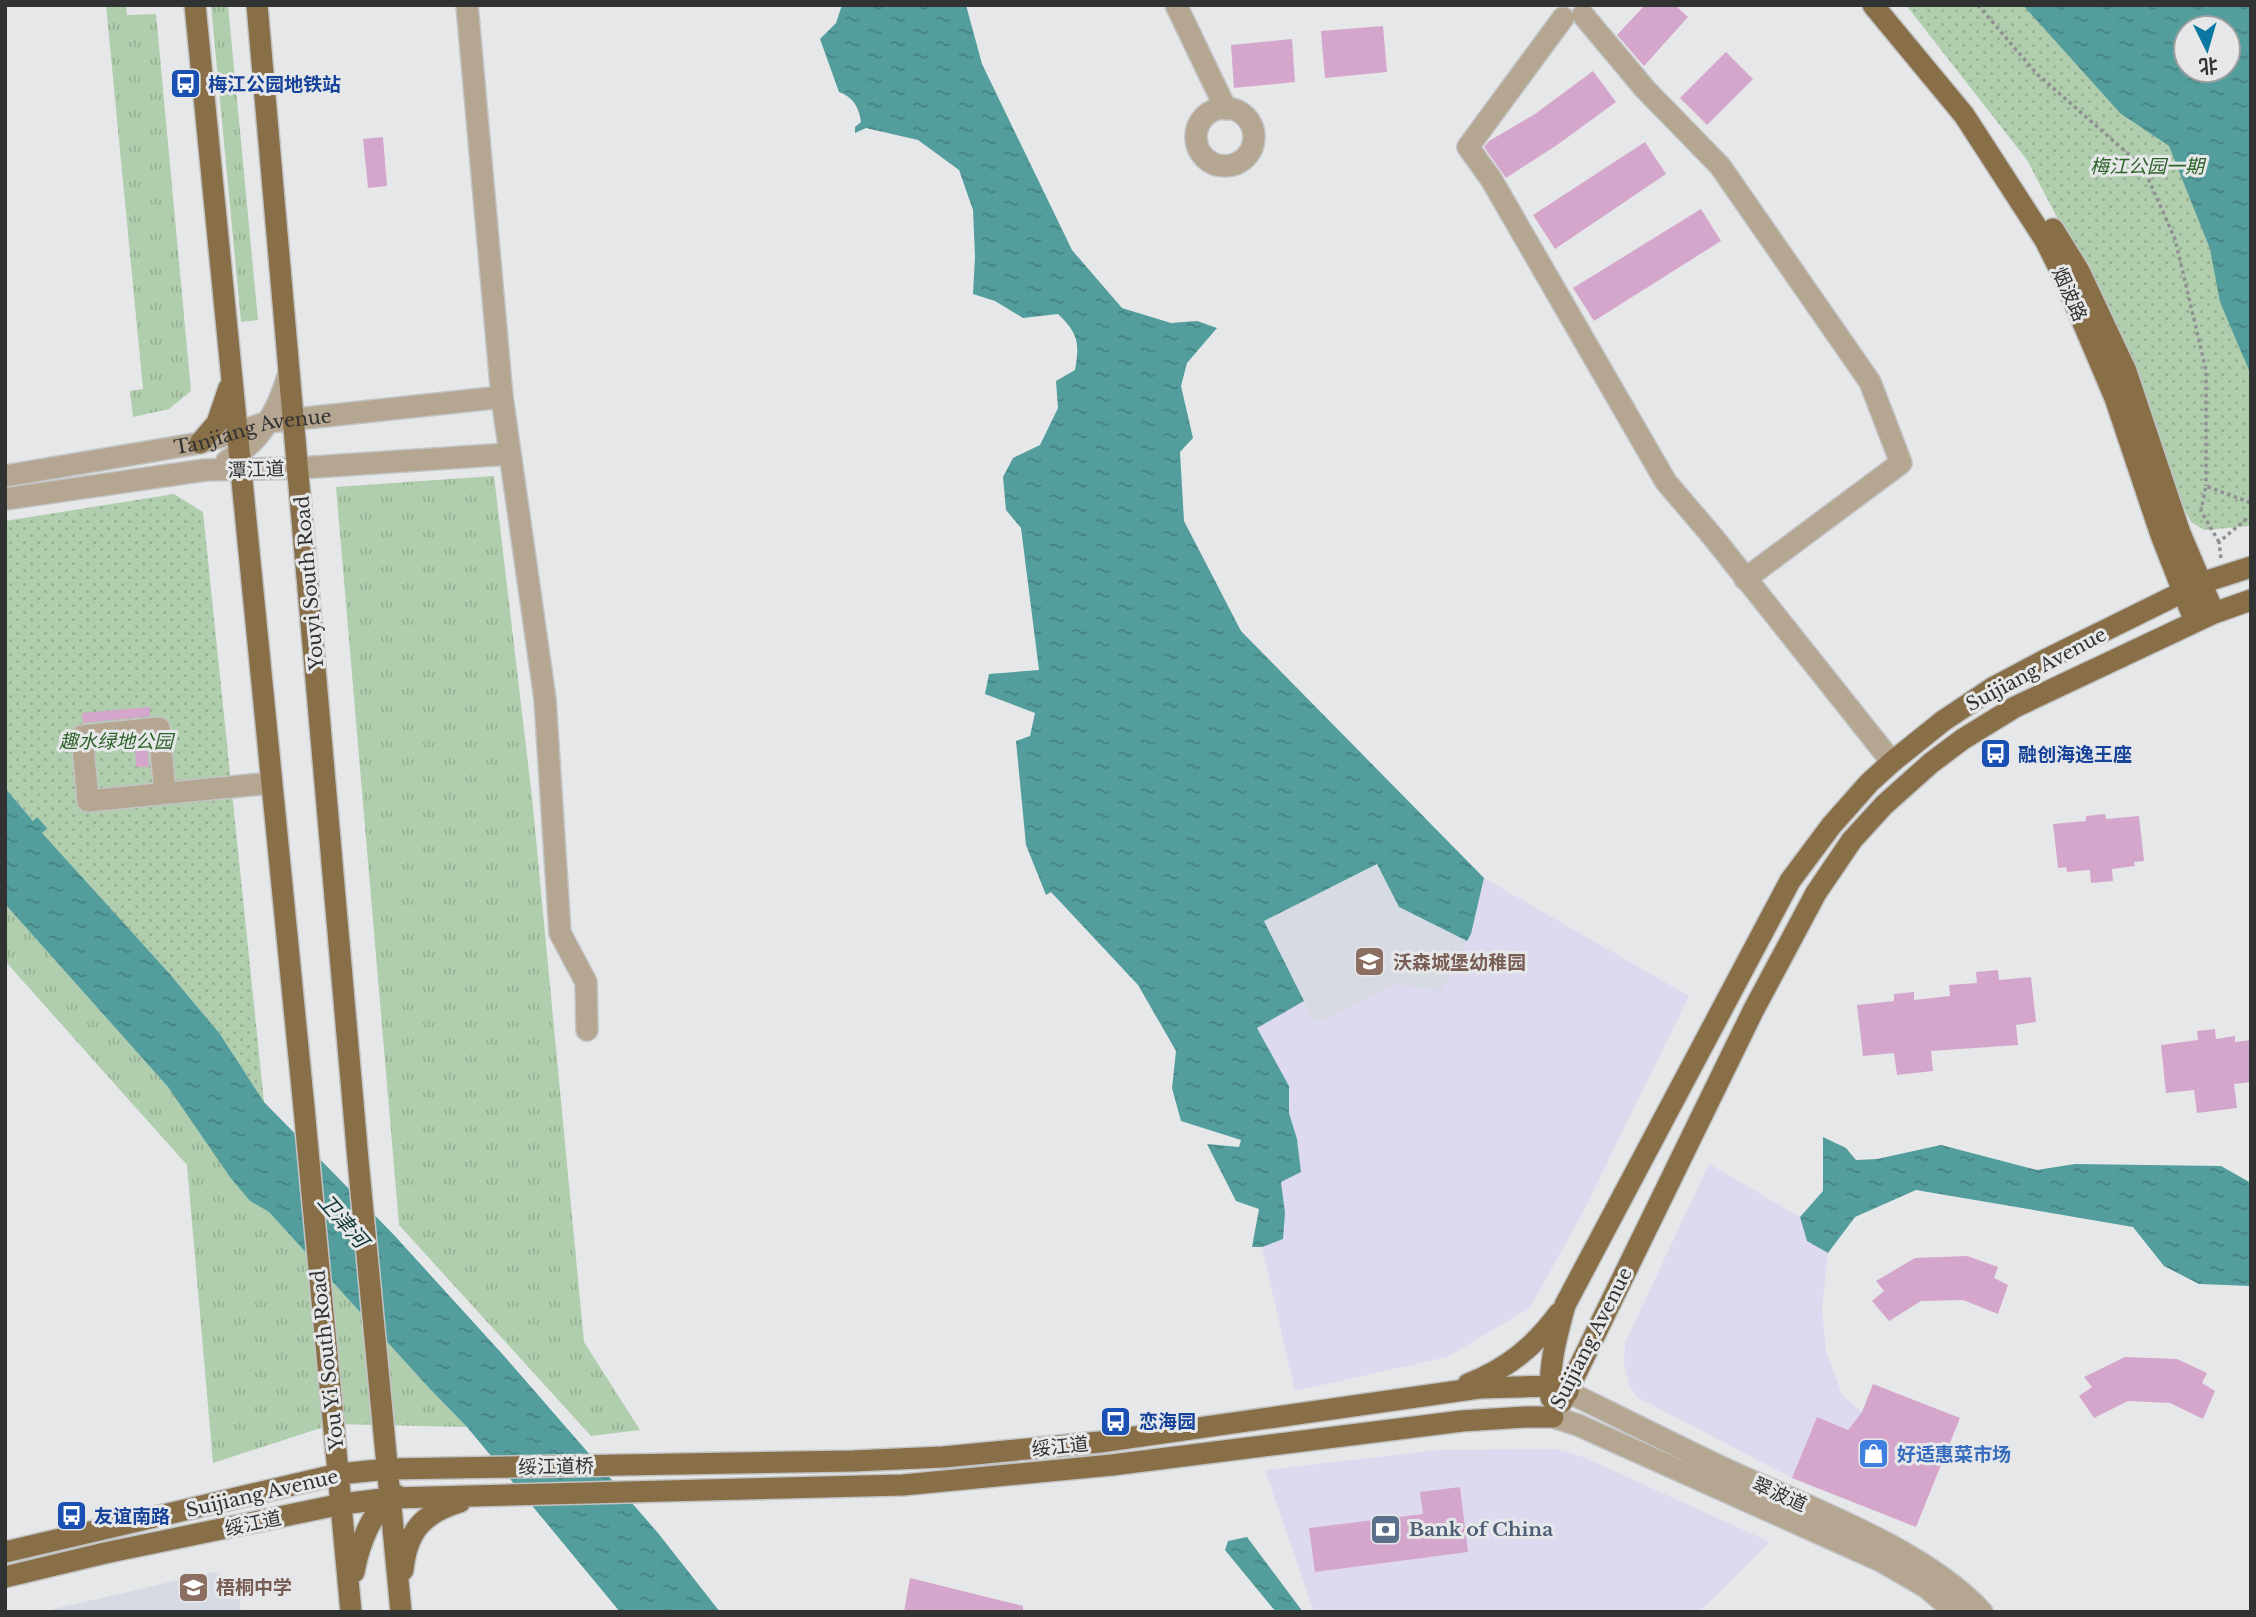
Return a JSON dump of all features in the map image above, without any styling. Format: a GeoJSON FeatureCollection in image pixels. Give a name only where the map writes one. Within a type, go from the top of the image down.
{"type":"FeatureCollection","features":[{"type":"Feature","properties":{"kind":"main road"},"geometry":{"type":"LineString","coordinates":[[195,5],[272,783]]}},
{"type":"Feature","properties":{"kind":"main road","name":"Youyi South Road"},"geometry":{"type":"LineString","coordinates":[[257,5],[358,1160],[388,1469]]}},
{"type":"Feature","properties":{"kind":"main road","name":"烟波路"},"geometry":{"type":"LineString","coordinates":[[1873,5],[1964,116],[2045,240],[2115,398],[2204,617]]}},
{"type":"Feature","properties":{"kind":"main road","name":"烟波路"},"geometry":{"type":"LineString","coordinates":[[1889,5],[1918,36],[2019,174],[2079,271],[2126,371],[2180,533],[2191,587]]}},
{"type":"Feature","properties":{"kind":"main road"},"geometry":{"type":"LineString","coordinates":[[200,443],[211,432],[222,411],[231,375]]}},
{"type":"Feature","properties":{"kind":"main road","name":"Suijiang Avenue"},"geometry":{"type":"LineString","coordinates":[[1553,1417],[1559,1389],[1554,1345],[1565,1305],[1790,881],[1831,826],[1892,762],[1943,721],[1994,687],[2191,587],[2251,567]]}},
{"type":"Feature","properties":{"kind":"main road","name":"Suijiang Avenue"},"geometry":{"type":"LineString","coordinates":[[1559,1389],[1602,1321],[1753,1011],[1816,893],[1852,840],[1884,805],[1931,763],[1963,739],[2015,707],[2204,617],[2251,600]]}},
{"type":"Feature","properties":{"kind":"main road","name":"You Yi South Road"},"geometry":{"type":"LineString","coordinates":[[272,783],[351,1605]]}},
{"type":"Feature","properties":{"kind":"main road"},"geometry":{"type":"LineString","coordinates":[[1439,1395],[1511,1363],[1547,1330],[1565,1305]]}},
{"type":"Feature","properties":{"kind":"main road","name":"绥江道"},"geometry":{"type":"LineString","coordinates":[[632,1464],[943,1457],[1100,1442],[1479,1388],[1559,1389]]}},
{"type":"Feature","properties":{"kind":"main road"},"geometry":{"type":"LineString","coordinates":[[1462,1421],[1512,1407],[1559,1389]]}},
{"type":"Feature","properties":{"kind":"main road","name":"绥江道"},"geometry":{"type":"LineString","coordinates":[[653,1493],[853,1488],[968,1480],[1462,1421],[1553,1417]]}},
{"type":"Feature","properties":{"kind":"main road","name":"绥江道桥"},"geometry":{"type":"LineString","coordinates":[[480,1468],[632,1464]]}},
{"type":"Feature","properties":{"kind":"main road"},"geometry":{"type":"LineString","coordinates":[[351,1605],[355,1568],[365,1535],[370,1524],[391,1498],[423,1480],[450,1472],[480,1468]]}},
{"type":"Feature","properties":{"kind":"main road","name":"Suijiang Avenue"},"geometry":{"type":"LineString","coordinates":[[5,1552],[339,1474],[388,1469],[480,1468]]}},
{"type":"Feature","properties":{"kind":"main road"},"geometry":{"type":"LineString","coordinates":[[388,1469],[400,1604]]}},
{"type":"Feature","properties":{"kind":"main road","name":"绥江道桥"},"geometry":{"type":"LineString","coordinates":[[505,1494],[653,1493]]}},
{"type":"Feature","properties":{"kind":"main road"},"geometry":{"type":"LineString","coordinates":[[400,1604],[408,1545],[423,1520],[446,1506],[505,1494]]}},
{"type":"Feature","properties":{"kind":"main road","name":"绥江道"},"geometry":{"type":"LineString","coordinates":[[5,1577],[105,1553],[342,1504],[391,1498],[505,1494]]}},
{"type":"Feature","properties":{"kind":"street"},"geometry":{"type":"LineString","coordinates":[[467,5],[502,397],[545,699],[560,933],[586,982],[587,1030]]}},
{"type":"Feature","properties":{"kind":"street"},"geometry":{"type":"LineString","coordinates":[[1176,5],[1226,109]]}},
{"type":"Feature","properties":{"kind":"street"},"geometry":{"type":"LineString","coordinates":[[1745,579],[1901,463],[1870,382],[1720,166],[1571,11],[1468,147],[1491,179],[1666,482],[1892,762]]}},
{"type":"Feature","properties":{"kind":"street"},"geometry":{"type":"LineString","coordinates":[[269,422],[282,395],[290,369]]}},
{"type":"Feature","properties":{"kind":"street","name":"Tanjiang Avenue"},"geometry":{"type":"LineString","coordinates":[[5,476],[200,443],[239,452],[269,422],[502,397]]}},
{"type":"Feature","properties":{"kind":"street","name":"潭江道"},"geometry":{"type":"LineString","coordinates":[[5,499],[205,470],[239,452],[299,468],[509,454]]}},
{"type":"Feature","properties":{"kind":"street"},"geometry":{"type":"LineString","coordinates":[[165,793],[159,729],[82,736],[88,801],[272,783]]}},
{"type":"Feature","properties":{"kind":"street","name":"翠波道"},"geometry":{"type":"LineString","coordinates":[[1559,1389],[1862,1531],[1943,1577],[1982,1612]]}},
{"type":"Feature","properties":{"kind":"street","name":"翠波道"},"geometry":{"type":"LineString","coordinates":[[1553,1417],[1578,1425],[1881,1561],[1926,1587],[1955,1612]]}},
{"type":"Feature","properties":{"kind":"path"},"geometry":{"type":"LineString","coordinates":[[1978,5],[2036,73],[2143,167],[2175,239],[2206,370],[2206,486],[2202,511],[2219,542],[2224,575]]}},
{"type":"Feature","properties":{"kind":"path"},"geometry":{"type":"LineString","coordinates":[[2206,486],[2251,503]]}},
{"type":"Feature","properties":{"kind":"path"},"geometry":{"type":"LineString","coordinates":[[2219,542],[2251,516]]}},
{"type":"Feature","properties":{"kind":"shaded area","name":"沃森城堡幼稚园"},"geometry":{"type":"Polygon","coordinates":[[[1377,864],[1399,907],[1467,941],[1441,991],[1394,984],[1315,1023],[1264,921],[1377,864]]]}},
{"type":"Feature","properties":{"kind":"shaded area"},"geometry":{"type":"Polygon","coordinates":[[[1484,878],[1689,996],[1583,1212],[1530,1308],[1447,1357],[1295,1391],[1262,1247],[1283,1239],[1281,1182],[1301,1172],[1297,1139],[1289,1113],[1289,1086],[1257,1028],[1304,1001],[1315,1023],[1394,984],[1441,990],[1471,934],[1484,878]]]}},
{"type":"Feature","properties":{"kind":"shaded area"},"geometry":{"type":"Polygon","coordinates":[[[1709,1164],[1800,1217],[1807,1241],[1828,1253],[1822,1310],[1826,1351],[1842,1395],[1862,1412],[1848,1430],[1817,1418],[1792,1478],[1637,1397],[1629,1385],[1624,1364],[1625,1343],[1709,1164]]]}},
{"type":"Feature","properties":{"kind":"shaded area"},"geometry":{"type":"Polygon","coordinates":[[[1555,1449],[1581,1456],[1770,1542],[1699,1612],[1314,1612],[1265,1470],[1438,1450],[1555,1449]]]}},
{"type":"Feature","properties":{"kind":"shaded area","name":"梧桐中学"},"geometry":{"type":"Polygon","coordinates":[[[214,1572],[230,1579],[239,1594],[241,1612],[41,1612],[214,1572]]]}},
{"type":"Feature","properties":{"kind":"green space"},"geometry":{"type":"Polygon","coordinates":[[[106,5],[126,5],[127,15],[156,14],[191,391],[169,409],[133,417],[130,391],[143,389],[106,5]]]}},
{"type":"Feature","properties":{"kind":"green space"},"geometry":{"type":"Polygon","coordinates":[[[211,5],[228,5],[258,320],[241,322],[211,5]]]}},
{"type":"Feature","properties":{"kind":"green space","name":"梅江公园一期"},"geometry":{"type":"Polygon","coordinates":[[[1906,5],[2251,5],[2251,526],[2204,530],[2191,522],[2180,500],[2129,355],[2027,160],[1906,5]]]}},
{"type":"Feature","properties":{"kind":"green space"},"geometry":{"type":"Polygon","coordinates":[[[494,476],[532,797],[584,1342],[640,1430],[591,1436],[399,1225],[336,487],[494,476]]]}},
{"type":"Feature","properties":{"kind":"green space","name":"趣水绿地公园"},"geometry":{"type":"Polygon","coordinates":[[[174,494],[203,512],[264,1102],[220,1034],[169,973],[41,833],[46,827],[37,818],[33,821],[5,788],[5,521],[174,494]]]}},
{"type":"Feature","properties":{"kind":"green space"},"geometry":{"type":"Polygon","coordinates":[[[5,904],[168,1087],[250,1201],[269,1212],[467,1427],[333,1424],[213,1463],[187,1165],[5,961],[5,904]]]}},
{"type":"Feature","properties":{"kind":"water"},"geometry":{"type":"Polygon","coordinates":[[[842,5],[966,5],[982,64],[1072,250],[1122,308],[1171,323],[1197,321],[1217,328],[1187,363],[1181,386],[1193,438],[1180,452],[1184,521],[1241,631],[1484,878],[1467,941],[1399,907],[1377,864],[1264,921],[1304,1001],[1257,1028],[1289,1086],[1289,1113],[1297,1139],[1301,1172],[1281,1182],[1285,1213],[1283,1239],[1262,1247],[1252,1247],[1259,1209],[1236,1201],[1207,1144],[1239,1147],[1241,1140],[1181,1121],[1172,1088],[1176,1051],[1138,985],[1051,892],[1046,895],[1026,845],[1016,741],[1030,736],[1035,713],[985,694],[989,674],[1039,670],[1021,528],[1006,510],[1003,477],[1013,458],[1040,445],[1058,408],[1056,381],[1075,370],[1076,339],[1070,327],[1058,314],[1023,318],[995,301],[973,294],[973,210],[959,170],[918,140],[866,128],[855,133],[855,127],[861,122],[859,112],[852,100],[839,92],[820,39],[836,23],[842,5]]]}},
{"type":"Feature","properties":{"kind":"water"},"geometry":{"type":"Polygon","coordinates":[[[2023,5],[2251,5],[2251,375],[2220,302],[2210,249],[2169,146],[2120,113],[2023,5]]]}},
{"type":"Feature","properties":{"kind":"water","name":"卫津河"},"geometry":{"type":"Polygon","coordinates":[[[5,788],[33,821],[37,817],[47,828],[42,833],[169,973],[220,1034],[264,1102],[394,1235],[505,1357],[658,1533],[720,1612],[620,1612],[467,1427],[269,1212],[250,1201],[230,1177],[168,1087],[5,904],[5,788]]]}},
{"type":"Feature","properties":{"kind":"water"},"geometry":{"type":"Polygon","coordinates":[[[1823,1137],[1846,1148],[1856,1160],[1877,1159],[1941,1145],[2037,1170],[2075,1164],[2221,1166],[2251,1183],[2251,1286],[2199,1284],[2164,1266],[2133,1227],[1916,1190],[1855,1217],[1828,1253],[1807,1241],[1800,1217],[1823,1191],[1823,1137]]]}},
{"type":"Feature","properties":{"kind":"water"},"geometry":{"type":"Polygon","coordinates":[[[1247,1537],[1303,1612],[1276,1612],[1225,1550],[1228,1541],[1247,1537]]]}},
{"type":"Feature","properties":{"kind":"building"},"geometry":{"type":"Polygon","coordinates":[[[1645,5],[1675,5],[1688,17],[1644,66],[1617,35],[1645,5]]]}},
{"type":"Feature","properties":{"kind":"building"},"geometry":{"type":"Polygon","coordinates":[[[1383,26],[1387,72],[1325,78],[1321,31],[1383,26]]]}},
{"type":"Feature","properties":{"kind":"building"},"geometry":{"type":"Polygon","coordinates":[[[1292,39],[1295,82],[1234,88],[1231,45],[1292,39]]]}},
{"type":"Feature","properties":{"kind":"building"},"geometry":{"type":"Polygon","coordinates":[[[1726,52],[1753,79],[1707,125],[1680,98],[1726,52]]]}},
{"type":"Feature","properties":{"kind":"building"},"geometry":{"type":"Polygon","coordinates":[[[1593,71],[1616,102],[1506,178],[1484,147],[1593,71]]]}},
{"type":"Feature","properties":{"kind":"building"},"geometry":{"type":"Polygon","coordinates":[[[383,137],[387,186],[368,188],[363,139],[383,137]]]}},
{"type":"Feature","properties":{"kind":"building"},"geometry":{"type":"Polygon","coordinates":[[[1645,142],[1666,174],[1555,249],[1533,215],[1645,142]]]}},
{"type":"Feature","properties":{"kind":"building"},"geometry":{"type":"Polygon","coordinates":[[[1701,209],[1721,241],[1594,321],[1573,288],[1701,209]]]}},
{"type":"Feature","properties":{"kind":"building"},"geometry":{"type":"Polygon","coordinates":[[[150,707],[150,716],[83,723],[82,713],[150,707]]]}},
{"type":"Feature","properties":{"kind":"building"},"geometry":{"type":"Polygon","coordinates":[[[147,742],[149,767],[136,767],[135,744],[147,742]]]}},
{"type":"Feature","properties":{"kind":"building"},"geometry":{"type":"Polygon","coordinates":[[[2105,814],[2106,819],[2139,816],[2144,861],[2134,862],[2135,866],[2112,869],[2113,881],[2091,883],[2090,870],[2067,872],[2066,867],[2058,868],[2053,824],[2086,821],[2086,816],[2105,814]]]}},
{"type":"Feature","properties":{"kind":"building"},"geometry":{"type":"Polygon","coordinates":[[[1998,970],[1999,980],[2031,977],[2036,1022],[2016,1025],[2018,1045],[1931,1051],[1933,1071],[1897,1075],[1894,1053],[1863,1056],[1857,1005],[1894,1001],[1894,994],[1914,992],[1914,1000],[1950,996],[1949,985],[1977,983],[1976,972],[1998,970]]]}},
{"type":"Feature","properties":{"kind":"building"},"geometry":{"type":"Polygon","coordinates":[[[2215,1029],[2216,1039],[2235,1036],[2235,1042],[2251,1040],[2251,1082],[2234,1084],[2237,1108],[2197,1113],[2194,1090],[2166,1093],[2161,1045],[2198,1040],[2197,1031],[2215,1029]]]}},
{"type":"Feature","properties":{"kind":"building"},"geometry":{"type":"Polygon","coordinates":[[[1967,1256],[1998,1267],[1994,1278],[2008,1285],[1998,1314],[1963,1300],[1921,1301],[1889,1321],[1872,1301],[1884,1291],[1876,1281],[1915,1258],[1967,1256]]]}},
{"type":"Feature","properties":{"kind":"building"},"geometry":{"type":"Polygon","coordinates":[[[2125,1357],[2177,1359],[2207,1373],[2202,1383],[2215,1391],[2203,1419],[2170,1403],[2128,1401],[2094,1418],[2079,1396],[2092,1387],[2084,1377],[2125,1357]]]}},
{"type":"Feature","properties":{"kind":"building","name":"好适惠菜市场"},"geometry":{"type":"Polygon","coordinates":[[[1873,1384],[1960,1418],[1916,1527],[1792,1478],[1817,1417],[1848,1430],[1862,1412],[1873,1384]]]}},
{"type":"Feature","properties":{"kind":"building"},"geometry":{"type":"Polygon","coordinates":[[[1460,1487],[1468,1552],[1315,1572],[1309,1528],[1423,1514],[1420,1492],[1460,1487]]]}},
{"type":"Feature","properties":{"kind":"building"},"geometry":{"type":"Polygon","coordinates":[[[910,1578],[1023,1606],[1023,1612],[904,1612],[910,1578]]]}},
{"type":"Feature","properties":{"kind":"place","name":"梅江公园地铁站"},"geometry":{"type":"Point","coordinates":[185,84]}},
{"type":"Feature","properties":{"kind":"place","name":"融创海逸王座"},"geometry":{"type":"Point","coordinates":[1995,754]}},
{"type":"Feature","properties":{"kind":"place","name":"沃森城堡幼稚园"},"geometry":{"type":"Point","coordinates":[1370,962]}},
{"type":"Feature","properties":{"kind":"place","name":"恋海园"},"geometry":{"type":"Point","coordinates":[1116,1421]}},
{"type":"Feature","properties":{"kind":"place","name":"好适惠菜市场"},"geometry":{"type":"Point","coordinates":[1874,1454]}},
{"type":"Feature","properties":{"kind":"place","name":"友谊南路"},"geometry":{"type":"Point","coordinates":[71,1516]}},
{"type":"Feature","properties":{"kind":"place","name":"Bank of China"},"geometry":{"type":"Point","coordinates":[1386,1529]}},
{"type":"Feature","properties":{"kind":"place","name":"梧桐中学"},"geometry":{"type":"Point","coordinates":[193,1587]}}]}
